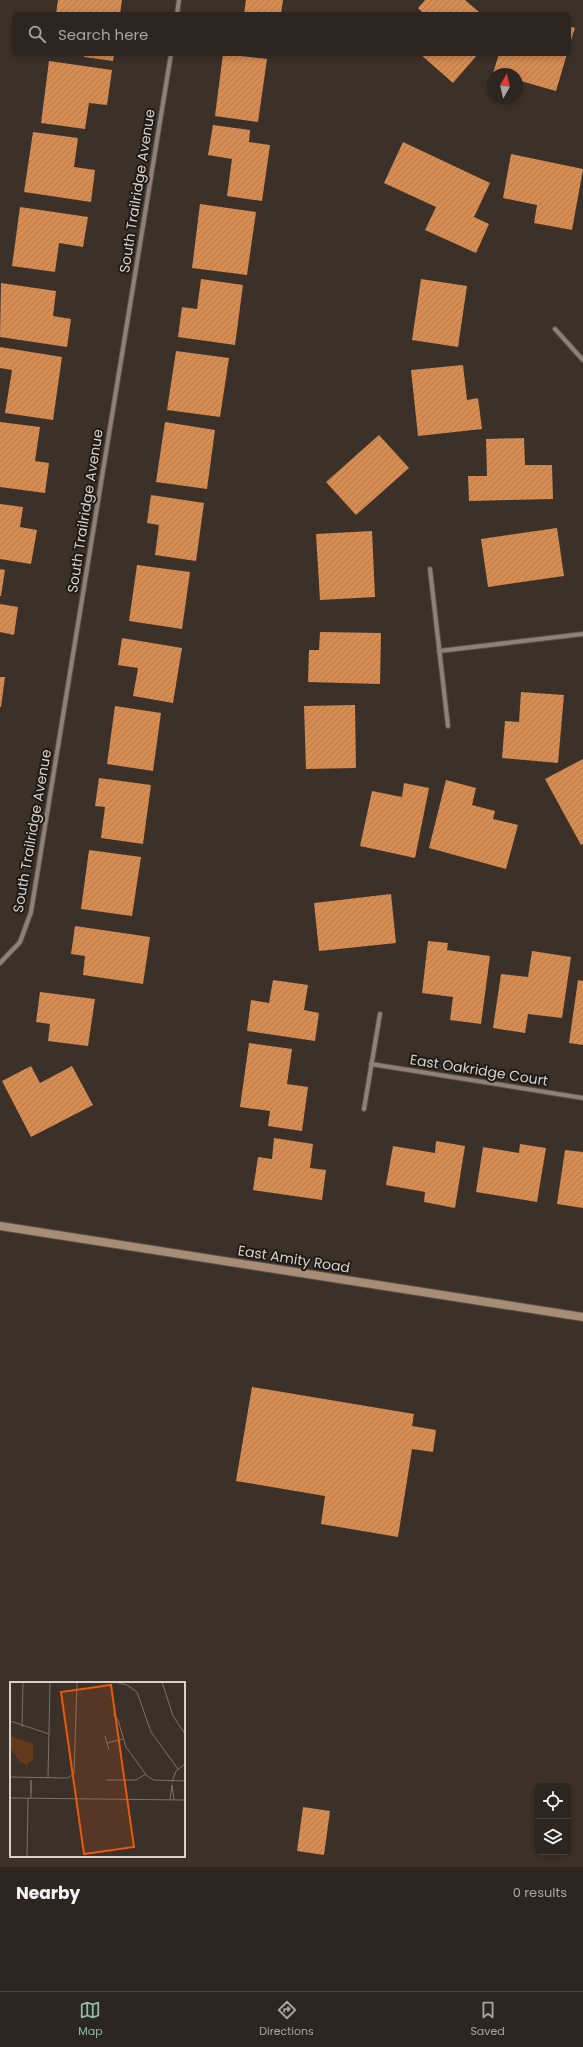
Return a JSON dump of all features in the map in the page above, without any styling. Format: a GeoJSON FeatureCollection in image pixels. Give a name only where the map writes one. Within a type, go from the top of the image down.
{"type":"FeatureCollection","features":[{"type":"Feature","properties":{"kind":"street"},"geometry":{"type":"LineString","coordinates":[[177,12],[179,0]]}},
{"type":"Feature","properties":{"kind":"street","name":"South Trailridge Avenue"},"geometry":{"type":"LineString","coordinates":[[0,963],[20,942],[31,912],[171,56]]}},
{"type":"Feature","properties":{"kind":"street"},"geometry":{"type":"LineString","coordinates":[[555,329],[583,360]]}},
{"type":"Feature","properties":{"kind":"street"},"geometry":{"type":"LineString","coordinates":[[430,569],[448,726]]}},
{"type":"Feature","properties":{"kind":"street"},"geometry":{"type":"LineString","coordinates":[[439,651],[583,634]]}},
{"type":"Feature","properties":{"kind":"street"},"geometry":{"type":"LineString","coordinates":[[364,1109],[380,1014]]}},
{"type":"Feature","properties":{"kind":"street","name":"East Oakridge Court"},"geometry":{"type":"LineString","coordinates":[[372,1064],[583,1098]]}},
{"type":"Feature","properties":{"kind":"street","name":"East Amity Road"},"geometry":{"type":"LineString","coordinates":[[0,1226],[583,1317]]}},
{"type":"Feature","properties":{"kind":"building"},"geometry":{"type":"Polygon","coordinates":[[[58,0],[122,0],[120,12],[56,12],[58,0]]]}},
{"type":"Feature","properties":{"kind":"building"},"geometry":{"type":"Polygon","coordinates":[[[246,0],[283,0],[281,12],[244,12],[246,0]]]}},
{"type":"Feature","properties":{"kind":"building"},"geometry":{"type":"Polygon","coordinates":[[[425,0],[465,0],[479,12],[422,12],[418,8],[425,0]]]}},
{"type":"Feature","properties":{"kind":"building"},"geometry":{"type":"Polygon","coordinates":[[[571,27],[575,28],[571,40],[571,27]]]}},
{"type":"Feature","properties":{"kind":"building"},"geometry":{"type":"Polygon","coordinates":[[[84,56],[114,56],[113,61],[84,56]]]}},
{"type":"Feature","properties":{"kind":"building"},"geometry":{"type":"Polygon","coordinates":[[[223,56],[241,56],[267,59],[258,122],[215,116],[223,56]]]}},
{"type":"Feature","properties":{"kind":"building"},"geometry":{"type":"Polygon","coordinates":[[[422,56],[476,56],[453,83],[422,56]]]}},
{"type":"Feature","properties":{"kind":"building"},"geometry":{"type":"Polygon","coordinates":[[[498,56],[566,56],[556,91],[523,82],[523,68],[495,68],[498,56]]]}},
{"type":"Feature","properties":{"kind":"building"},"geometry":{"type":"Polygon","coordinates":[[[49,61],[112,70],[107,105],[89,103],[85,129],[41,123],[49,61]]]}},
{"type":"Feature","properties":{"kind":"building"},"geometry":{"type":"Polygon","coordinates":[[[213,125],[250,130],[249,142],[270,145],[262,201],[227,196],[232,159],[208,155],[213,125]]]}},
{"type":"Feature","properties":{"kind":"building"},"geometry":{"type":"Polygon","coordinates":[[[33,132],[78,138],[74,167],[95,170],[91,202],[24,192],[33,132]]]}},
{"type":"Feature","properties":{"kind":"building"},"geometry":{"type":"Polygon","coordinates":[[[403,142],[490,183],[474,217],[489,224],[476,253],[425,230],[436,207],[384,183],[403,142]]]}},
{"type":"Feature","properties":{"kind":"building"},"geometry":{"type":"Polygon","coordinates":[[[511,154],[583,169],[572,230],[534,223],[537,205],[503,198],[511,154]]]}},
{"type":"Feature","properties":{"kind":"building"},"geometry":{"type":"Polygon","coordinates":[[[200,204],[256,212],[247,275],[192,268],[200,204]]]}},
{"type":"Feature","properties":{"kind":"building"},"geometry":{"type":"Polygon","coordinates":[[[20,207],[88,217],[83,247],[59,243],[55,272],[12,266],[20,207]]]}},
{"type":"Feature","properties":{"kind":"building"},"geometry":{"type":"Polygon","coordinates":[[[201,279],[243,285],[235,345],[178,337],[182,307],[197,309],[201,279]]]}},
{"type":"Feature","properties":{"kind":"building"},"geometry":{"type":"Polygon","coordinates":[[[421,279],[467,286],[458,347],[412,340],[421,279]]]}},
{"type":"Feature","properties":{"kind":"building"},"geometry":{"type":"Polygon","coordinates":[[[1,283],[56,291],[53,316],[71,319],[67,347],[0,337],[1,283]]]}},
{"type":"Feature","properties":{"kind":"building"},"geometry":{"type":"Polygon","coordinates":[[[0,347],[62,357],[53,420],[5,413],[12,370],[0,368],[0,347]]]}},
{"type":"Feature","properties":{"kind":"building"},"geometry":{"type":"Polygon","coordinates":[[[176,351],[229,358],[220,417],[167,410],[176,351]]]}},
{"type":"Feature","properties":{"kind":"building"},"geometry":{"type":"Polygon","coordinates":[[[463,365],[467,400],[478,398],[482,429],[418,436],[411,370],[463,365]]]}},
{"type":"Feature","properties":{"kind":"building"},"geometry":{"type":"Polygon","coordinates":[[[0,422],[40,427],[35,461],[49,463],[45,493],[0,487],[0,422]]]}},
{"type":"Feature","properties":{"kind":"building"},"geometry":{"type":"Polygon","coordinates":[[[165,422],[215,430],[207,489],[156,482],[165,422]]]}},
{"type":"Feature","properties":{"kind":"building"},"geometry":{"type":"Polygon","coordinates":[[[379,435],[409,468],[356,515],[326,482],[379,435]]]}},
{"type":"Feature","properties":{"kind":"building"},"geometry":{"type":"Polygon","coordinates":[[[524,438],[525,465],[552,465],[553,499],[469,501],[468,476],[487,476],[486,439],[524,438]]]}},
{"type":"Feature","properties":{"kind":"building"},"geometry":{"type":"Polygon","coordinates":[[[151,495],[204,503],[196,561],[155,555],[159,525],[147,523],[151,495]]]}},
{"type":"Feature","properties":{"kind":"building"},"geometry":{"type":"Polygon","coordinates":[[[0,504],[23,507],[20,527],[37,530],[31,564],[0,559],[0,504]]]}},
{"type":"Feature","properties":{"kind":"building"},"geometry":{"type":"Polygon","coordinates":[[[557,528],[564,576],[488,587],[481,539],[557,528]]]}},
{"type":"Feature","properties":{"kind":"building"},"geometry":{"type":"Polygon","coordinates":[[[372,531],[375,597],[320,600],[316,534],[372,531]]]}},
{"type":"Feature","properties":{"kind":"building"},"geometry":{"type":"Polygon","coordinates":[[[137,565],[190,572],[182,629],[129,621],[137,565]]]}},
{"type":"Feature","properties":{"kind":"building"},"geometry":{"type":"Polygon","coordinates":[[[0,569],[5,570],[1,596],[0,596],[0,569]]]}},
{"type":"Feature","properties":{"kind":"building"},"geometry":{"type":"Polygon","coordinates":[[[0,604],[18,607],[14,635],[0,632],[0,604]]]}},
{"type":"Feature","properties":{"kind":"building"},"geometry":{"type":"Polygon","coordinates":[[[320,632],[381,633],[380,684],[308,682],[309,650],[319,650],[320,632]]]}},
{"type":"Feature","properties":{"kind":"building"},"geometry":{"type":"Polygon","coordinates":[[[122,638],[182,648],[173,703],[133,696],[138,668],[118,665],[122,638]]]}},
{"type":"Feature","properties":{"kind":"building"},"geometry":{"type":"Polygon","coordinates":[[[0,677],[5,677],[1,707],[0,707],[0,677]]]}},
{"type":"Feature","properties":{"kind":"building"},"geometry":{"type":"Polygon","coordinates":[[[521,692],[564,695],[558,763],[502,758],[505,721],[519,722],[521,692]]]}},
{"type":"Feature","properties":{"kind":"building"},"geometry":{"type":"Polygon","coordinates":[[[355,705],[356,768],[306,769],[304,706],[355,705]]]}},
{"type":"Feature","properties":{"kind":"building"},"geometry":{"type":"Polygon","coordinates":[[[115,706],[161,713],[153,771],[107,764],[115,706]]]}},
{"type":"Feature","properties":{"kind":"building"},"geometry":{"type":"Polygon","coordinates":[[[583,759],[583,844],[581,845],[545,779],[583,759]]]}},
{"type":"Feature","properties":{"kind":"building"},"geometry":{"type":"Polygon","coordinates":[[[99,778],[151,785],[143,844],[101,838],[105,807],[95,806],[99,778]]]}},
{"type":"Feature","properties":{"kind":"building"},"geometry":{"type":"Polygon","coordinates":[[[446,780],[476,788],[472,805],[495,811],[493,819],[518,825],[506,869],[429,848],[446,780]]]}},
{"type":"Feature","properties":{"kind":"building"},"geometry":{"type":"Polygon","coordinates":[[[404,783],[429,788],[415,858],[360,846],[372,791],[402,797],[404,783]]]}},
{"type":"Feature","properties":{"kind":"building"},"geometry":{"type":"Polygon","coordinates":[[[89,850],[141,857],[132,916],[81,909],[89,850]]]}},
{"type":"Feature","properties":{"kind":"building"},"geometry":{"type":"Polygon","coordinates":[[[391,894],[396,943],[319,951],[314,903],[391,894]]]}},
{"type":"Feature","properties":{"kind":"building"},"geometry":{"type":"Polygon","coordinates":[[[75,926],[150,937],[143,984],[83,975],[85,956],[71,954],[75,926]]]}},
{"type":"Feature","properties":{"kind":"building"},"geometry":{"type":"Polygon","coordinates":[[[428,941],[448,943],[447,950],[490,956],[481,1024],[450,1020],[453,997],[422,993],[428,941]]]}},
{"type":"Feature","properties":{"kind":"building"},"geometry":{"type":"Polygon","coordinates":[[[532,951],[571,957],[562,1018],[528,1014],[525,1033],[493,1028],[501,974],[528,977],[532,951]]]}},
{"type":"Feature","properties":{"kind":"building"},"geometry":{"type":"Polygon","coordinates":[[[273,980],[308,985],[304,1010],[319,1013],[315,1041],[247,1031],[251,1000],[269,1003],[273,980]]]}},
{"type":"Feature","properties":{"kind":"building"},"geometry":{"type":"Polygon","coordinates":[[[578,980],[583,981],[583,1045],[569,1043],[578,980]]]}},
{"type":"Feature","properties":{"kind":"building"},"geometry":{"type":"Polygon","coordinates":[[[40,992],[95,999],[88,1046],[48,1041],[50,1024],[36,1022],[40,992]]]}},
{"type":"Feature","properties":{"kind":"building"},"geometry":{"type":"Polygon","coordinates":[[[249,1043],[292,1049],[287,1084],[308,1087],[302,1131],[268,1126],[270,1111],[240,1107],[249,1043]]]}},
{"type":"Feature","properties":{"kind":"building"},"geometry":{"type":"Polygon","coordinates":[[[31,1066],[40,1083],[72,1066],[93,1105],[31,1137],[2,1081],[31,1066]]]}},
{"type":"Feature","properties":{"kind":"building"},"geometry":{"type":"Polygon","coordinates":[[[274,1138],[313,1144],[310,1168],[326,1170],[322,1200],[253,1190],[258,1157],[272,1159],[274,1138]]]}},
{"type":"Feature","properties":{"kind":"building"},"geometry":{"type":"Polygon","coordinates":[[[436,1141],[465,1146],[455,1208],[424,1202],[425,1192],[386,1185],[393,1146],[435,1153],[436,1141]]]}},
{"type":"Feature","properties":{"kind":"building"},"geometry":{"type":"Polygon","coordinates":[[[520,1144],[546,1148],[537,1202],[476,1192],[483,1147],[519,1153],[520,1144]]]}},
{"type":"Feature","properties":{"kind":"building"},"geometry":{"type":"Polygon","coordinates":[[[565,1150],[583,1152],[583,1208],[557,1204],[565,1150]]]}},
{"type":"Feature","properties":{"kind":"building"},"geometry":{"type":"Polygon","coordinates":[[[252,1387],[414,1414],[412,1426],[436,1430],[433,1452],[412,1449],[398,1537],[321,1524],[325,1496],[236,1481],[252,1387]]]}},
{"type":"Feature","properties":{"kind":"building"},"geometry":{"type":"Polygon","coordinates":[[[303,1807],[330,1811],[324,1855],[297,1851],[303,1807]]]}}]}
